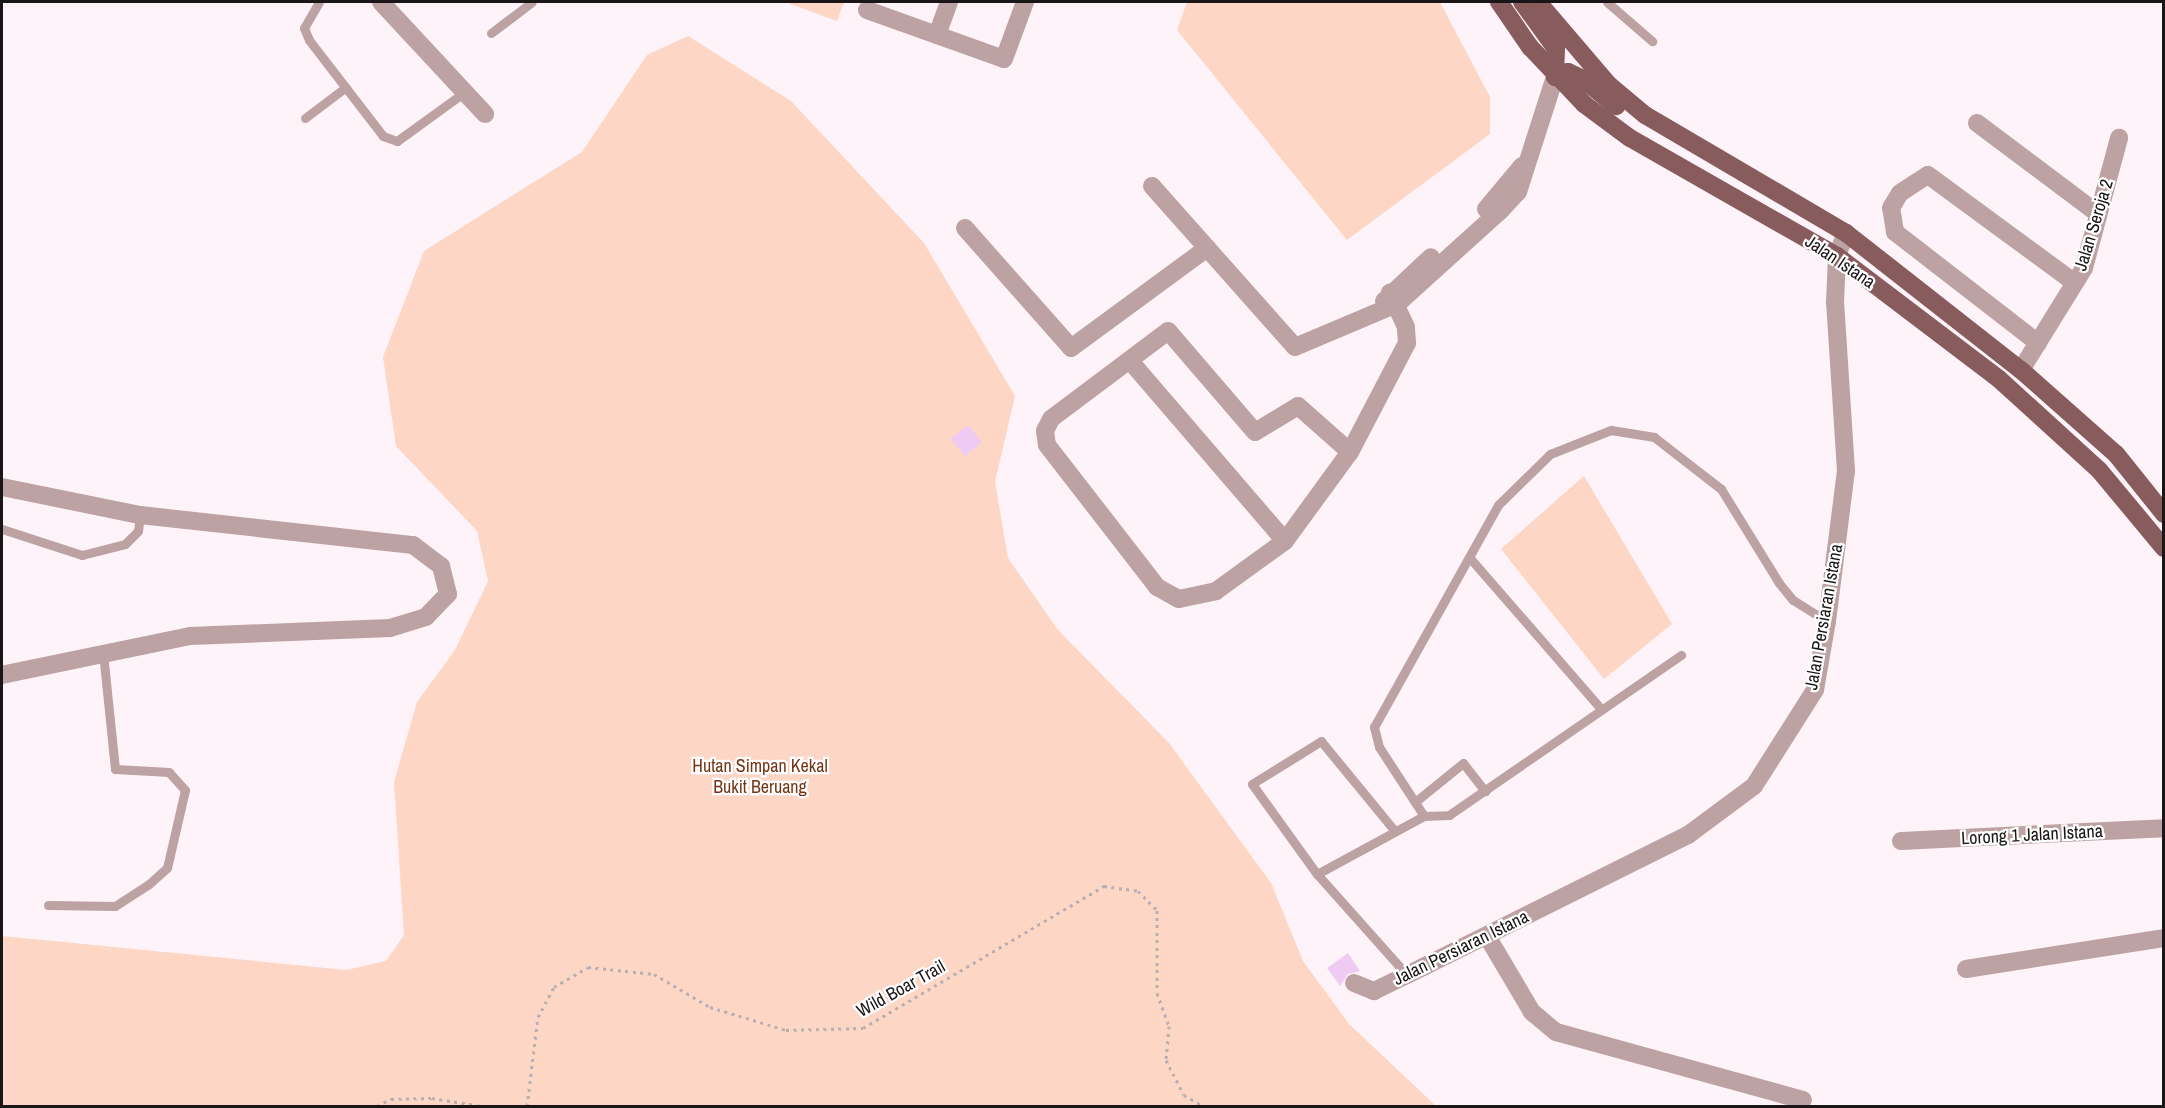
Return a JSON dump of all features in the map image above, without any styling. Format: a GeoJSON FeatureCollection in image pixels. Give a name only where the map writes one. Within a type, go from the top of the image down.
{"type":"FeatureCollection","features":[{"type":"Feature","properties":{"kind":"main road","name":"Jalan Istana"},"geometry":{"type":"LineString","coordinates":[[1499,2],[1555,76],[1630,138],[1837,256],[2065,436],[2163,548]]}},
{"type":"Feature","properties":{"kind":"main road"},"geometry":{"type":"LineString","coordinates":[[1522,2],[1556,50],[1555,76],[1568,72],[1583,79],[1640,121],[1682,137]]}},
{"type":"Feature","properties":{"kind":"main road","name":"Jalan Istana"},"geometry":{"type":"LineString","coordinates":[[1538,2],[1609,85],[1682,137],[1846,233],[2021,370],[2116,454],[2163,514]]}},
{"type":"Feature","properties":{"kind":"street"},"geometry":{"type":"LineString","coordinates":[[381,2],[485,114]]}},
{"type":"Feature","properties":{"kind":"street"},"geometry":{"type":"LineString","coordinates":[[937,35],[949,2]]}},
{"type":"Feature","properties":{"kind":"street"},"geometry":{"type":"LineString","coordinates":[[867,10],[1004,59],[1025,2]]}},
{"type":"Feature","properties":{"kind":"street"},"geometry":{"type":"LineString","coordinates":[[1152,186],[1295,347],[1377,310],[1393,299],[1492,204],[1522,166],[1555,76]]}},
{"type":"Feature","properties":{"kind":"street"},"geometry":{"type":"LineString","coordinates":[[1977,123],[2098,214]]}},
{"type":"Feature","properties":{"kind":"street","name":"Jalan Seroja 2"},"geometry":{"type":"LineString","coordinates":[[2021,370],[2075,283],[2098,214],[2119,138]]}},
{"type":"Feature","properties":{"kind":"street"},"geometry":{"type":"LineString","coordinates":[[2038,343],[1895,232],[1891,208],[1900,193],[1929,175],[2075,283]]}},
{"type":"Feature","properties":{"kind":"street"},"geometry":{"type":"LineString","coordinates":[[965,228],[1071,348],[1207,248]]}},
{"type":"Feature","properties":{"kind":"street","name":"Jalan Persiaran Istana"},"geometry":{"type":"LineString","coordinates":[[1354,983],[1374,991],[1407,975],[1688,835],[1754,786],[1815,690],[1827,621],[1845,471],[1837,256],[1846,233]]}},
{"type":"Feature","properties":{"kind":"street"},"geometry":{"type":"LineString","coordinates":[[1350,452],[1298,406],[1255,432],[1168,331],[1131,362],[1051,419],[1045,431],[1047,446],[1157,588],[1179,599],[1216,591],[1285,542],[1350,452],[1407,343],[1393,299]]}},
{"type":"Feature","properties":{"kind":"street"},"geometry":{"type":"LineString","coordinates":[[1131,362],[1285,542]]}},
{"type":"Feature","properties":{"kind":"street"},"geometry":{"type":"LineString","coordinates":[[2,487],[140,515],[413,545],[441,566],[448,594],[426,617],[390,628],[221,633],[103,653],[2,675]]}},
{"type":"Feature","properties":{"kind":"street","name":"Lorong 1 Jalan Istana"},"geometry":{"type":"LineString","coordinates":[[1901,842],[2163,828]]}},
{"type":"Feature","properties":{"kind":"street"},"geometry":{"type":"LineString","coordinates":[[1486,936],[1532,1012],[1556,1032],[1803,1100]]}},
{"type":"Feature","properties":{"kind":"street"},"geometry":{"type":"LineString","coordinates":[[1966,969],[2163,938]]}},
{"type":"Feature","properties":{"kind":"lane"},"geometry":{"type":"LineString","coordinates":[[319,2],[304,27],[383,136],[397,141],[466,91]]}},
{"type":"Feature","properties":{"kind":"lane"},"geometry":{"type":"LineString","coordinates":[[491,33],[531,2]]}},
{"type":"Feature","properties":{"kind":"lane"},"geometry":{"type":"LineString","coordinates":[[1607,2],[1652,41]]}},
{"type":"Feature","properties":{"kind":"lane"},"geometry":{"type":"LineString","coordinates":[[305,118],[346,87]]}},
{"type":"Feature","properties":{"kind":"lane"},"geometry":{"type":"LineString","coordinates":[[1424,816],[1379,747],[1374,727],[1498,505],[1531,469],[1592,436],[1632,430],[1673,449],[1721,489],[1779,583],[1793,600],[1827,621]]}},
{"type":"Feature","properties":{"kind":"lane"},"geometry":{"type":"LineString","coordinates":[[2,529],[82,555],[125,544],[138,531],[140,515]]}},
{"type":"Feature","properties":{"kind":"lane"},"geometry":{"type":"LineString","coordinates":[[1469,557],[1601,709]]}},
{"type":"Feature","properties":{"kind":"lane"},"geometry":{"type":"LineString","coordinates":[[48,905],[115,906],[149,884],[167,868],[185,790],[168,772],[115,769],[103,653]]}},
{"type":"Feature","properties":{"kind":"lane"},"geometry":{"type":"LineString","coordinates":[[1317,874],[1394,830],[1424,816],[1449,815],[1681,655]]}},
{"type":"Feature","properties":{"kind":"lane"},"geometry":{"type":"LineString","coordinates":[[1394,830],[1321,741],[1252,784],[1317,874],[1407,975]]}},
{"type":"Feature","properties":{"kind":"lane"},"geometry":{"type":"LineString","coordinates":[[1415,802],[1463,763],[1485,791]]}},
{"type":"Feature","properties":{"kind":"path","name":"Wild Boar Trail"},"geometry":{"type":"LineString","coordinates":[[527,1107],[538,1017],[554,987],[588,967],[654,974],[710,1007],[786,1030],[863,1028],[1104,886],[1138,891],[1157,910],[1157,993],[1169,1026],[1166,1060],[1184,1095],[1203,1107]]}},
{"type":"Feature","properties":{"kind":"path"},"geometry":{"type":"LineString","coordinates":[[377,1107],[391,1099],[432,1098],[481,1107]]}},
{"type":"Feature","properties":{"kind":"green space"},"geometry":{"type":"Polygon","coordinates":[[[785,2],[844,2],[837,21],[785,2]]]}},
{"type":"Feature","properties":{"kind":"green space"},"geometry":{"type":"Polygon","coordinates":[[[1187,2],[1440,2],[1490,97],[1490,134],[1347,240],[1177,30],[1187,2]]]}},
{"type":"Feature","properties":{"kind":"green space","name":"Hutan Simpan Kekal Bukit Beruang"},"geometry":{"type":"Polygon","coordinates":[[[688,36],[791,101],[924,243],[1015,396],[995,482],[1008,558],[1058,630],[1169,743],[1271,883],[1303,961],[1349,1024],[1436,1106],[2,1106],[2,936],[346,970],[386,961],[404,935],[394,782],[417,702],[455,650],[488,581],[477,531],[396,446],[383,357],[424,251],[582,152],[647,55],[688,36]]]}},
{"type":"Feature","properties":{"kind":"green space"},"geometry":{"type":"Polygon","coordinates":[[[1584,476],[1672,624],[1604,679],[1501,549],[1584,476]]]}},
{"type":"Feature","properties":{"kind":"building"},"geometry":{"type":"Polygon","coordinates":[[[968,425],[982,442],[965,456],[951,439],[968,425]]]}},
{"type":"Feature","properties":{"kind":"building"},"geometry":{"type":"Polygon","coordinates":[[[1348,953],[1360,971],[1348,974],[1340,986],[1327,968],[1348,953]]]}}]}
